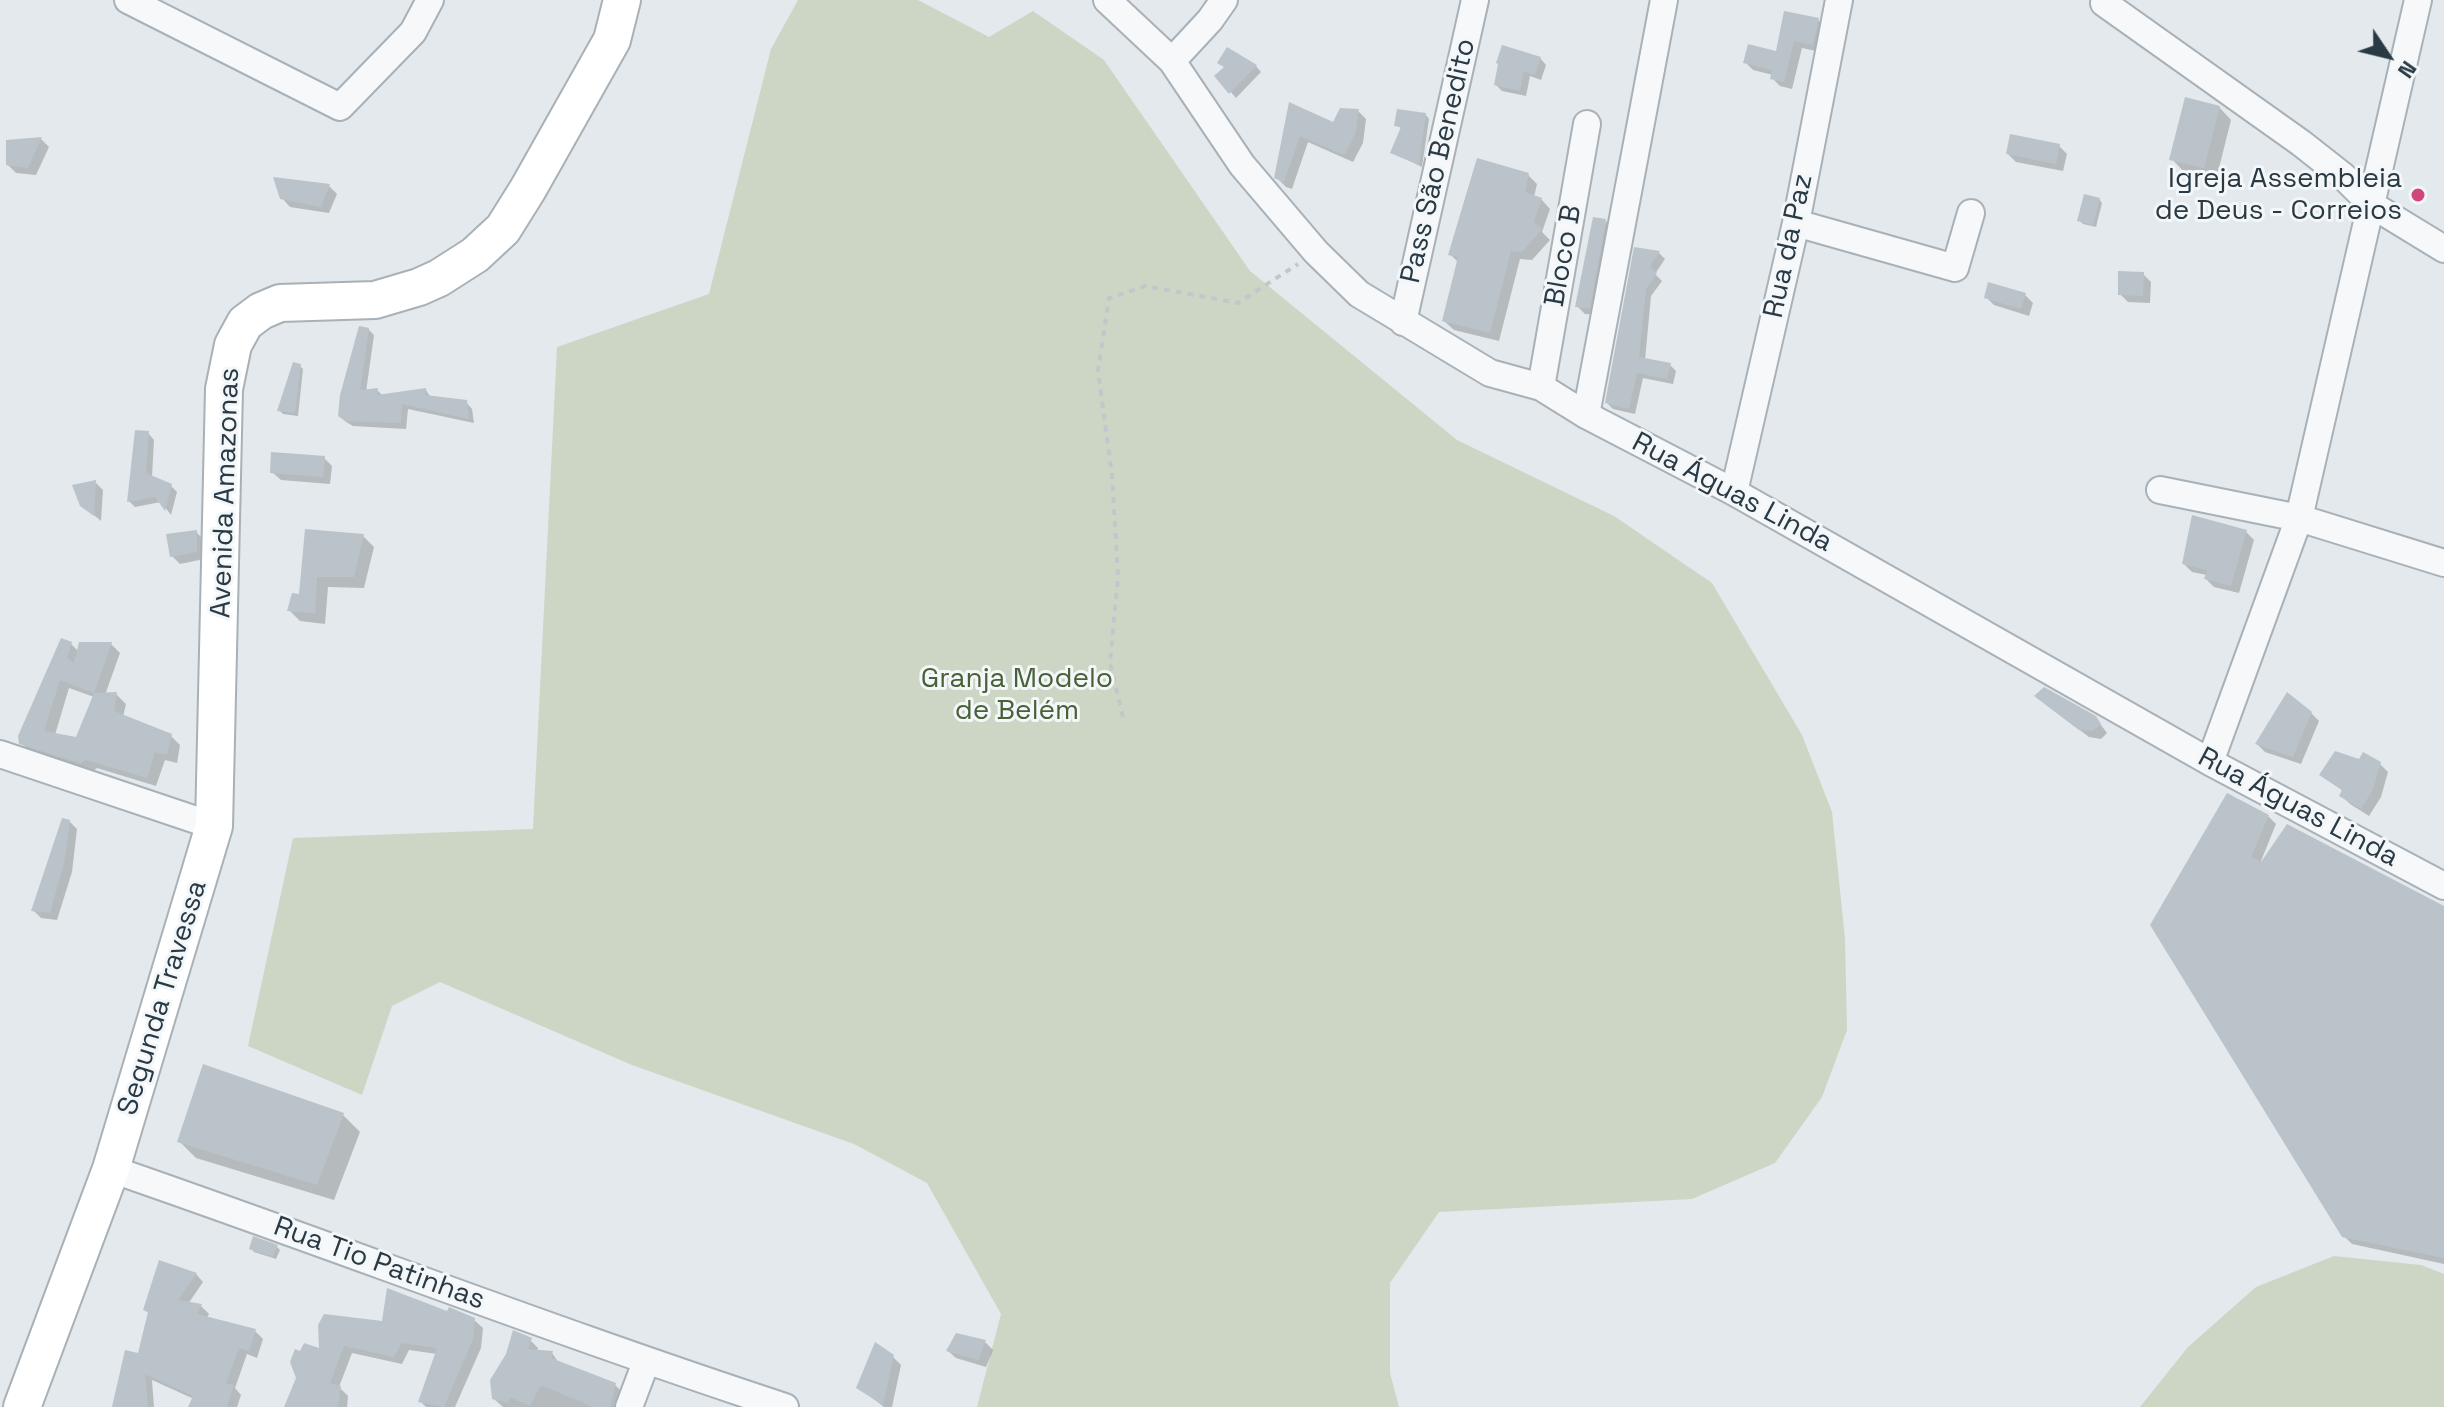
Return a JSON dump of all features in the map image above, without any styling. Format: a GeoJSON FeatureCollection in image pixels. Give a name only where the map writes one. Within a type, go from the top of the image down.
{"type":"FeatureCollection","features":[{"type":"Feature","properties":{"kind":"street"},"geometry":{"type":"LineString","coordinates":[[128,0],[340,107],[413,32],[430,0]]}},
{"type":"Feature","properties":{"kind":"street","name":"Avenida Amazonas"},"geometry":{"type":"LineString","coordinates":[[214,826],[224,389],[233,345],[245,323],[261,311],[280,303],[375,300],[439,278],[475,255],[503,229],[528,189],[612,40],[622,0]]}},
{"type":"Feature","properties":{"kind":"street","name":"Rua Águas Linda"},"geometry":{"type":"LineString","coordinates":[[1107,0],[1172,61],[1242,165],[1316,252],[1359,294],[1490,373],[1541,387],[1586,415],[1734,492],[2210,762],[2444,886]]}},
{"type":"Feature","properties":{"kind":"street"},"geometry":{"type":"LineString","coordinates":[[1172,61],[1224,0]]}},
{"type":"Feature","properties":{"kind":"street","name":"Pass São Benedito"},"geometry":{"type":"LineString","coordinates":[[1403,322],[1475,0]]}},
{"type":"Feature","properties":{"kind":"street"},"geometry":{"type":"LineString","coordinates":[[1586,415],[1664,0]]}},
{"type":"Feature","properties":{"kind":"street","name":"Rua da Paz"},"geometry":{"type":"LineString","coordinates":[[1734,492],[1796,223],[1839,0]]}},
{"type":"Feature","properties":{"kind":"street"},"geometry":{"type":"LineString","coordinates":[[2210,762],[2299,518],[2418,0]]}},
{"type":"Feature","properties":{"kind":"street"},"geometry":{"type":"LineString","coordinates":[[2104,3],[2301,143],[2343,176],[2372,205],[2444,249]]}},
{"type":"Feature","properties":{"kind":"street","name":"Bloco B"},"geometry":{"type":"LineString","coordinates":[[1541,387],[1587,124]]}},
{"type":"Feature","properties":{"kind":"street"},"geometry":{"type":"LineString","coordinates":[[1796,223],[1955,268],[1971,213]]}},
{"type":"Feature","properties":{"kind":"street"},"geometry":{"type":"LineString","coordinates":[[2160,490],[2299,518],[2444,563]]}},
{"type":"Feature","properties":{"kind":"street"},"geometry":{"type":"LineString","coordinates":[[0,754],[214,826]]}},
{"type":"Feature","properties":{"kind":"street","name":"Segunda Travessa"},"geometry":{"type":"LineString","coordinates":[[22,1407],[111,1169],[214,826]]}},
{"type":"Feature","properties":{"kind":"street","name":"Rua Tio Patinhas"},"geometry":{"type":"LineString","coordinates":[[111,1169],[291,1231],[646,1362],[785,1407]]}},
{"type":"Feature","properties":{"kind":"street"},"geometry":{"type":"LineString","coordinates":[[629,1407],[646,1362]]}},
{"type":"Feature","properties":{"kind":"path"},"geometry":{"type":"LineString","coordinates":[[1123,717],[1110,663],[1118,576],[1112,475],[1098,371],[1109,298],[1146,286],[1238,303],[1316,252]]}},
{"type":"Feature","properties":{"kind":"green space","name":"Granja Modelo de Belém"},"geometry":{"type":"Polygon","coordinates":[[[798,0],[918,0],[989,37],[1033,11],[1104,60],[1250,271],[1457,440],[1614,516],[1712,583],[1802,735],[1832,812],[1845,939],[1847,1030],[1822,1097],[1775,1163],[1692,1199],[1439,1212],[1390,1283],[1390,1373],[1399,1407],[977,1407],[1001,1314],[927,1183],[854,1144],[632,1065],[440,982],[392,1006],[362,1095],[248,1046],[293,838],[533,829],[557,347],[709,294],[771,49],[798,0]]]}},
{"type":"Feature","properties":{"kind":"green space"},"geometry":{"type":"Polygon","coordinates":[[[2334,1256],[2421,1265],[2444,1274],[2444,1407],[2140,1407],[2188,1347],[2256,1287],[2334,1256]]]}},
{"type":"Feature","properties":{"kind":"building"},"geometry":{"type":"Polygon","coordinates":[[[1784,11],[1819,18],[1813,45],[1794,41],[1784,82],[1770,79],[1772,70],[1743,63],[1748,44],[1776,51],[1784,11]]]}},
{"type":"Feature","properties":{"kind":"building"},"geometry":{"type":"Polygon","coordinates":[[[1502,45],[1541,57],[1535,75],[1524,71],[1520,91],[1494,85],[1502,45]]]}},
{"type":"Feature","properties":{"kind":"building"},"geometry":{"type":"Polygon","coordinates":[[[1227,47],[1257,65],[1229,94],[1214,76],[1224,67],[1217,63],[1227,47]]]}},
{"type":"Feature","properties":{"kind":"building"},"geometry":{"type":"Polygon","coordinates":[[[2185,97],[2220,106],[2204,168],[2169,160],[2185,97]]]}},
{"type":"Feature","properties":{"kind":"building"},"geometry":{"type":"Polygon","coordinates":[[[1289,102],[1333,122],[1340,108],[1359,109],[1355,135],[1344,155],[1300,136],[1284,182],[1274,178],[1289,102]]]}},
{"type":"Feature","properties":{"kind":"building"},"geometry":{"type":"Polygon","coordinates":[[[1397,109],[1426,113],[1419,165],[1390,153],[1401,127],[1394,126],[1397,109]]]}},
{"type":"Feature","properties":{"kind":"building"},"geometry":{"type":"Polygon","coordinates":[[[2010,134],[2060,144],[2056,164],[2006,154],[2010,134]]]}},
{"type":"Feature","properties":{"kind":"building"},"geometry":{"type":"Polygon","coordinates":[[[42,137],[28,168],[6,165],[6,140],[42,137]]]}},
{"type":"Feature","properties":{"kind":"building"},"geometry":{"type":"Polygon","coordinates":[[[1477,158],[1529,173],[1525,192],[1542,198],[1534,222],[1542,229],[1522,252],[1511,251],[1490,333],[1442,321],[1458,257],[1448,255],[1477,158]]]}},
{"type":"Feature","properties":{"kind":"building"},"geometry":{"type":"Polygon","coordinates":[[[273,177],[330,184],[321,207],[280,199],[273,177]]]}},
{"type":"Feature","properties":{"kind":"building"},"geometry":{"type":"Polygon","coordinates":[[[2084,194],[2100,198],[2093,225],[2077,221],[2084,194]]]}},
{"type":"Feature","properties":{"kind":"building"},"geometry":{"type":"Polygon","coordinates":[[[1593,217],[1606,219],[1590,308],[1575,307],[1593,217]]]}},
{"type":"Feature","properties":{"kind":"building"},"geometry":{"type":"Polygon","coordinates":[[[1634,247],[1660,251],[1650,267],[1657,273],[1646,289],[1639,357],[1671,363],[1667,379],[1637,373],[1629,409],[1605,403],[1634,247]]]}},
{"type":"Feature","properties":{"kind":"building"},"geometry":{"type":"Polygon","coordinates":[[[2118,271],[2144,272],[2143,296],[2118,295],[2118,271]]]}},
{"type":"Feature","properties":{"kind":"building"},"geometry":{"type":"Polygon","coordinates":[[[1988,282],[2026,293],[2021,309],[1984,298],[1988,282]]]}},
{"type":"Feature","properties":{"kind":"building"},"geometry":{"type":"Polygon","coordinates":[[[359,326],[369,328],[360,390],[378,388],[377,395],[426,388],[425,395],[467,400],[469,419],[402,404],[401,423],[345,421],[338,416],[340,395],[359,326]]]}},
{"type":"Feature","properties":{"kind":"building"},"geometry":{"type":"Polygon","coordinates":[[[293,362],[301,364],[295,413],[277,411],[293,362]]]}},
{"type":"Feature","properties":{"kind":"building"},"geometry":{"type":"Polygon","coordinates":[[[135,430],[149,431],[146,473],[172,484],[165,511],[155,497],[127,502],[135,430]]]}},
{"type":"Feature","properties":{"kind":"building"},"geometry":{"type":"Polygon","coordinates":[[[271,452],[325,456],[323,477],[270,473],[271,452]]]}},
{"type":"Feature","properties":{"kind":"building"},"geometry":{"type":"Polygon","coordinates":[[[96,480],[94,516],[80,506],[72,485],[96,480]]]}},
{"type":"Feature","properties":{"kind":"building"},"geometry":{"type":"Polygon","coordinates":[[[2192,515],[2247,530],[2231,586],[2204,579],[2207,570],[2182,564],[2192,515]]]}},
{"type":"Feature","properties":{"kind":"building"},"geometry":{"type":"Polygon","coordinates":[[[305,529],[364,534],[354,577],[317,577],[315,613],[287,611],[292,593],[299,594],[305,529]]]}},
{"type":"Feature","properties":{"kind":"building"},"geometry":{"type":"Polygon","coordinates":[[[197,530],[197,552],[170,557],[166,534],[197,530]]]}},
{"type":"Feature","properties":{"kind":"building"},"geometry":{"type":"Polygon","coordinates":[[[61,638],[72,642],[67,658],[74,663],[79,642],[112,642],[94,693],[117,692],[114,711],[172,734],[167,755],[155,752],[147,778],[86,760],[81,763],[19,744],[18,736],[61,638]],[[60,680],[44,731],[76,737],[94,693],[60,680]]]}},
{"type":"Feature","properties":{"kind":"building"},"geometry":{"type":"Polygon","coordinates":[[[2044,687],[2096,716],[2101,724],[2093,731],[2079,730],[2034,696],[2044,687]]]}},
{"type":"Feature","properties":{"kind":"building"},"geometry":{"type":"Polygon","coordinates":[[[2287,692],[2312,712],[2293,757],[2255,744],[2287,692]]]}},
{"type":"Feature","properties":{"kind":"building"},"geometry":{"type":"Polygon","coordinates":[[[2335,751],[2359,759],[2363,752],[2381,762],[2373,789],[2361,809],[2339,796],[2342,790],[2319,775],[2335,751]]]}},
{"type":"Feature","properties":{"kind":"building"},"geometry":{"type":"Polygon","coordinates":[[[2227,793],[2269,815],[2251,857],[2261,862],[2287,824],[2444,906],[2444,1258],[2342,1237],[2150,925],[2227,793]]]}},
{"type":"Feature","properties":{"kind":"building"},"geometry":{"type":"Polygon","coordinates":[[[62,818],[70,820],[64,863],[50,913],[31,911],[62,818]]]}},
{"type":"Feature","properties":{"kind":"building"},"geometry":{"type":"Polygon","coordinates":[[[203,1064],[344,1113],[317,1185],[177,1142],[203,1064]]]}},
{"type":"Feature","properties":{"kind":"building"},"geometry":{"type":"Polygon","coordinates":[[[253,1236],[278,1245],[272,1257],[249,1249],[253,1236]]]}},
{"type":"Feature","properties":{"kind":"building"},"geometry":{"type":"Polygon","coordinates":[[[159,1260],[197,1273],[178,1300],[202,1304],[197,1314],[256,1329],[249,1351],[239,1348],[226,1383],[234,1385],[227,1407],[188,1407],[193,1396],[145,1374],[148,1407],[112,1407],[125,1350],[138,1353],[148,1312],[143,1310],[159,1260]]]}},
{"type":"Feature","properties":{"kind":"building"},"geometry":{"type":"Polygon","coordinates":[[[387,1288],[447,1311],[449,1307],[475,1318],[473,1339],[444,1407],[418,1402],[437,1348],[401,1343],[394,1357],[344,1346],[330,1383],[341,1386],[338,1407],[284,1407],[296,1378],[290,1362],[295,1349],[300,1351],[304,1343],[319,1348],[318,1325],[324,1314],[382,1321],[387,1288]]]}},
{"type":"Feature","properties":{"kind":"building"},"geometry":{"type":"Polygon","coordinates":[[[513,1330],[532,1338],[528,1349],[553,1351],[551,1358],[616,1383],[610,1407],[593,1407],[541,1385],[530,1406],[510,1397],[508,1403],[492,1399],[490,1380],[506,1354],[513,1330]]]}},
{"type":"Feature","properties":{"kind":"building"},"geometry":{"type":"Polygon","coordinates":[[[956,1333],[986,1340],[978,1360],[946,1351],[956,1333]]]}},
{"type":"Feature","properties":{"kind":"building"},"geometry":{"type":"Polygon","coordinates":[[[875,1342],[894,1355],[883,1405],[856,1388],[875,1342]]]}},
{"type":"Feature","properties":{"kind":"place","name":"Igreja Assembleia de Deus - Correios"},"geometry":{"type":"Point","coordinates":[2418,195]}}]}
